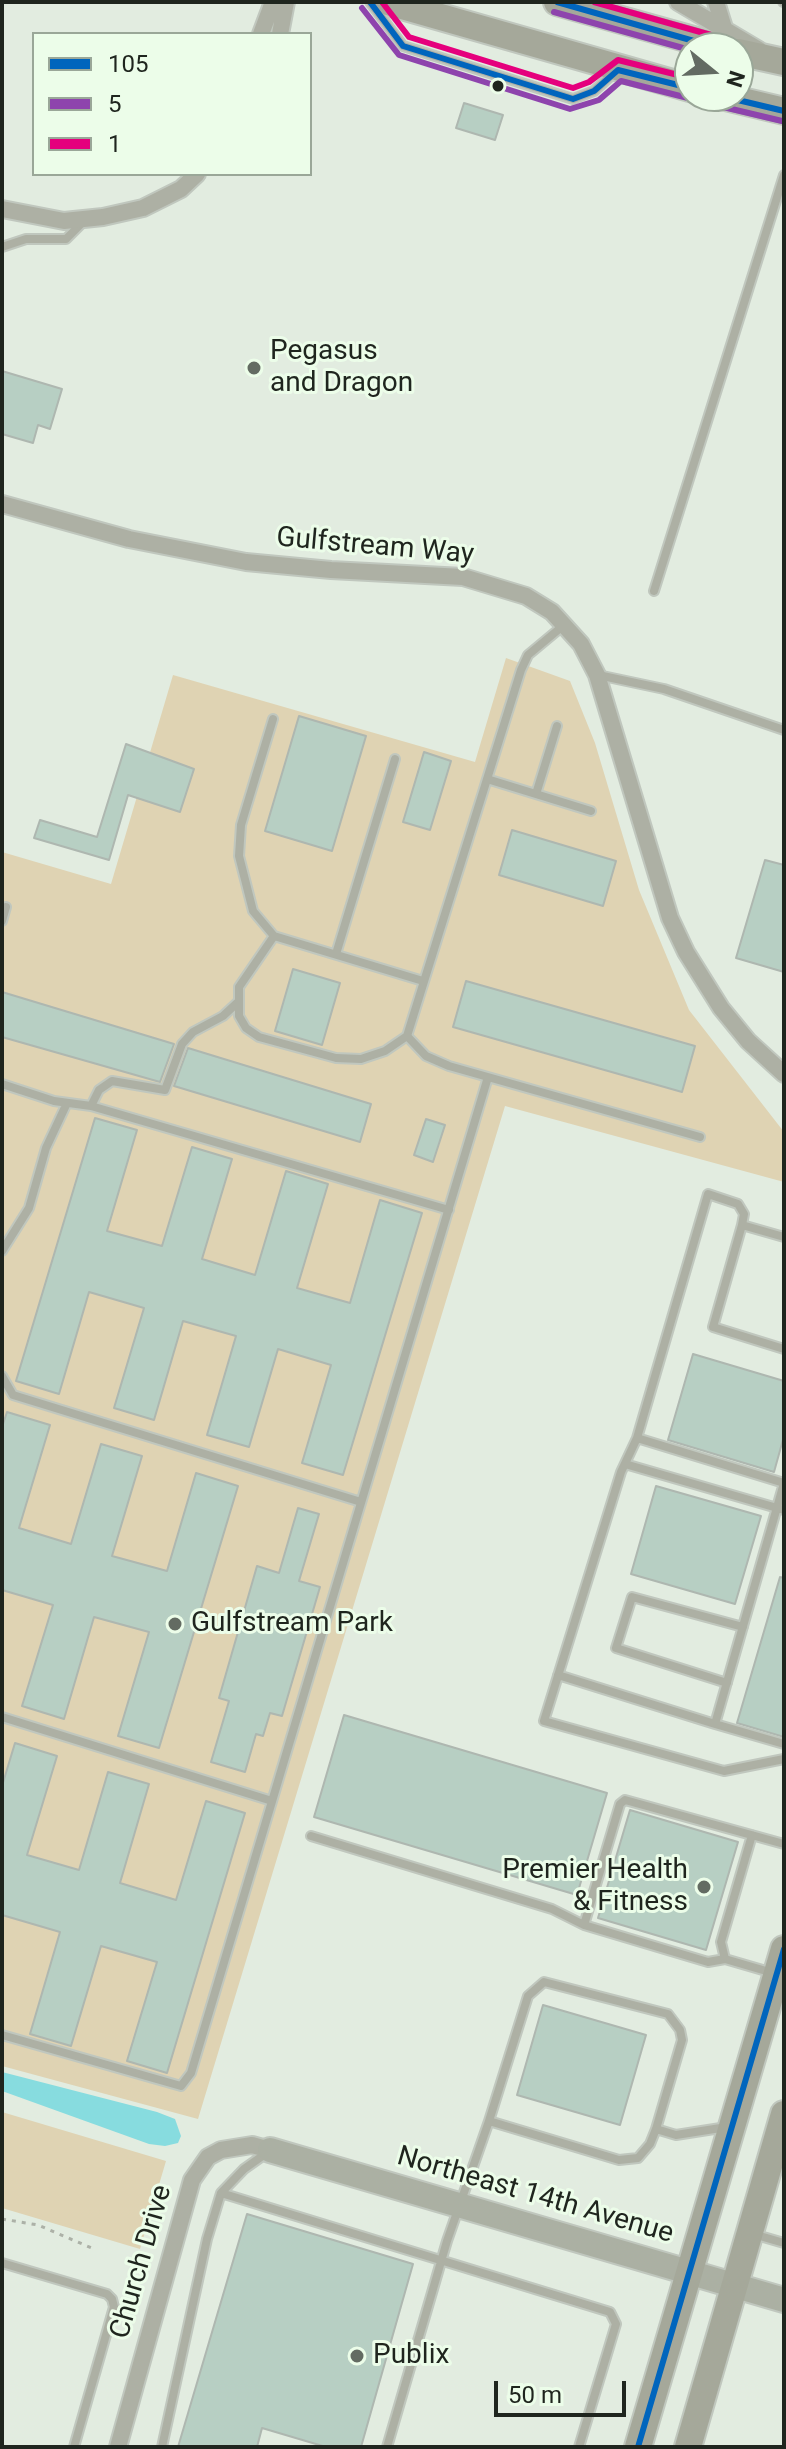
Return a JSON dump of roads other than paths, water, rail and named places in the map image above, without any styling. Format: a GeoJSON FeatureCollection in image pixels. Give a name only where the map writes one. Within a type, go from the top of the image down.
{"type":"FeatureCollection","features":[{"type":"Feature","properties":{"kind":"main road"},"geometry":{"type":"LineString","coordinates":[[388,2],[674,84]]}},
{"type":"Feature","properties":{"kind":"main road"},"geometry":{"type":"LineString","coordinates":[[564,3],[683,32]]}},
{"type":"Feature","properties":{"kind":"main road"},"geometry":{"type":"LineString","coordinates":[[754,52],[781,62]]}},
{"type":"Feature","properties":{"kind":"main road"},"geometry":{"type":"LineString","coordinates":[[754,104],[784,111]]}},
{"type":"Feature","properties":{"kind":"main road"},"geometry":{"type":"LineString","coordinates":[[638,2447],[686,2272],[784,1949]]}},
{"type":"Feature","properties":{"kind":"main road"},"geometry":{"type":"LineString","coordinates":[[688,2447],[784,2114]]}},
{"type":"Feature","properties":{"kind":"street"},"geometry":{"type":"LineString","coordinates":[[262,32],[273,2]]}},
{"type":"Feature","properties":{"kind":"street"},"geometry":{"type":"LineString","coordinates":[[280,32],[286,2]]}},
{"type":"Feature","properties":{"kind":"street"},"geometry":{"type":"LineString","coordinates":[[678,2],[715,32]]}},
{"type":"Feature","properties":{"kind":"street"},"geometry":{"type":"LineString","coordinates":[[716,2],[725,32]]}},
{"type":"Feature","properties":{"kind":"street"},"geometry":{"type":"LineString","coordinates":[[2,209],[64,221],[86,219],[143,208],[181,189],[195,176]]}},
{"type":"Feature","properties":{"kind":"street","name":"Gulfstream Way"},"geometry":{"type":"LineString","coordinates":[[2,504],[129,539],[246,562],[463,577],[526,596],[565,624],[597,675],[670,918],[686,952],[721,1008],[748,1041],[784,1074]]}},
{"type":"Feature","properties":{"kind":"street","name":"Church Drive"},"geometry":{"type":"LineString","coordinates":[[118,2447],[192,2180],[208,2157],[221,2150],[252,2145],[270,2150]]}},
{"type":"Feature","properties":{"kind":"street","name":"Northeast 14th Avenue"},"geometry":{"type":"LineString","coordinates":[[270,2150],[784,2300]]}},
{"type":"Feature","properties":{"kind":"lane"},"geometry":{"type":"LineString","coordinates":[[370,2],[403,46],[573,99],[594,91],[618,70]]}},
{"type":"Feature","properties":{"kind":"lane"},"geometry":{"type":"LineString","coordinates":[[654,591],[784,175]]}},
{"type":"Feature","properties":{"kind":"lane"},"geometry":{"type":"LineString","coordinates":[[2,247],[26,239],[66,239],[86,219]]}},
{"type":"Feature","properties":{"kind":"lane"},"geometry":{"type":"LineString","coordinates":[[274,936],[239,987],[239,1016],[246,1028],[259,1037],[336,1058],[361,1059],[385,1051],[407,1036],[528,655],[565,624]]}},
{"type":"Feature","properties":{"kind":"lane"},"geometry":{"type":"LineString","coordinates":[[597,675],[664,689],[784,730]]}},
{"type":"Feature","properties":{"kind":"lane"},"geometry":{"type":"LineString","coordinates":[[273,719],[241,825],[239,856],[253,911],[274,936],[423,981]]}},
{"type":"Feature","properties":{"kind":"lane"},"geometry":{"type":"LineString","coordinates":[[536,794],[557,726]]}},
{"type":"Feature","properties":{"kind":"lane"},"geometry":{"type":"LineString","coordinates":[[336,954],[395,759]]}},
{"type":"Feature","properties":{"kind":"lane"},"geometry":{"type":"LineString","coordinates":[[487,779],[591,811]]}},
{"type":"Feature","properties":{"kind":"lane"},"geometry":{"type":"LineString","coordinates":[[2,921],[6,907]]}},
{"type":"Feature","properties":{"kind":"lane"},"geometry":{"type":"LineString","coordinates":[[91,1106],[99,1090],[112,1081],[165,1090],[182,1044],[193,1032],[223,1016],[237,1003]]}},
{"type":"Feature","properties":{"kind":"lane"},"geometry":{"type":"LineString","coordinates":[[407,1036],[426,1056],[488,1077],[700,1137]]}},
{"type":"Feature","properties":{"kind":"lane"},"geometry":{"type":"LineString","coordinates":[[2,2035],[181,2086],[191,2073],[488,1077]]}},
{"type":"Feature","properties":{"kind":"lane"},"geometry":{"type":"LineString","coordinates":[[2,1084],[67,1103],[91,1106],[449,1210]]}},
{"type":"Feature","properties":{"kind":"lane"},"geometry":{"type":"LineString","coordinates":[[2,1251],[29,1208],[46,1148],[67,1103]]}},
{"type":"Feature","properties":{"kind":"lane"},"geometry":{"type":"LineString","coordinates":[[784,1349],[713,1327],[744,1214],[738,1204],[708,1194],[637,1438],[625,1464],[544,1721],[724,1771],[784,1759]]}},
{"type":"Feature","properties":{"kind":"lane"},"geometry":{"type":"LineString","coordinates":[[742,1225],[784,1237]]}},
{"type":"Feature","properties":{"kind":"lane"},"geometry":{"type":"LineString","coordinates":[[2,1376],[13,1395],[361,1502]]}},
{"type":"Feature","properties":{"kind":"lane"},"geometry":{"type":"LineString","coordinates":[[637,1438],[784,1483],[781,1510],[715,1724]]}},
{"type":"Feature","properties":{"kind":"lane"},"geometry":{"type":"LineString","coordinates":[[625,1464],[781,1510]]}},
{"type":"Feature","properties":{"kind":"lane"},"geometry":{"type":"LineString","coordinates":[[727,1683],[616,1648],[632,1597],[743,1627]]}},
{"type":"Feature","properties":{"kind":"lane"},"geometry":{"type":"LineString","coordinates":[[558,1675],[784,1744]]}},
{"type":"Feature","properties":{"kind":"lane"},"geometry":{"type":"LineString","coordinates":[[2,1717],[272,1801]]}},
{"type":"Feature","properties":{"kind":"lane"},"geometry":{"type":"LineString","coordinates":[[584,1925],[620,1804],[625,1800],[784,1844]]}},
{"type":"Feature","properties":{"kind":"lane"},"geometry":{"type":"LineString","coordinates":[[725,1959],[721,1942],[752,1835]]}},
{"type":"Feature","properties":{"kind":"lane"},"geometry":{"type":"LineString","coordinates":[[311,1836],[552,1909],[584,1925],[708,1962],[725,1959],[776,1974]]}},
{"type":"Feature","properties":{"kind":"lane"},"geometry":{"type":"LineString","coordinates":[[387,2447],[459,2205],[528,1996],[544,1982],[668,2014],[675,2021],[682,2040],[656,2129],[645,2152],[629,2161],[489,2121]]}},
{"type":"Feature","properties":{"kind":"lane"},"geometry":{"type":"LineString","coordinates":[[656,2129],[676,2135],[731,2126]]}},
{"type":"Feature","properties":{"kind":"lane"},"geometry":{"type":"LineString","coordinates":[[162,2447],[207,2239],[221,2193],[244,2169],[270,2150]]}},
{"type":"Feature","properties":{"kind":"lane"},"geometry":{"type":"LineString","coordinates":[[221,2193],[610,2312],[616,2324],[579,2447]]}},
{"type":"Feature","properties":{"kind":"lane"},"geometry":{"type":"LineString","coordinates":[[749,2233],[784,2243]]}},
{"type":"Feature","properties":{"kind":"lane"},"geometry":{"type":"LineString","coordinates":[[2,2263],[107,2294],[112,2299],[114,2307],[74,2447]]}},
{"type":"Feature","properties":{"kind":"water"},"geometry":{"type":"Polygon","coordinates":[[[2,2072],[157,2112],[175,2119],[181,2136],[178,2143],[165,2146],[149,2144],[2,2091],[2,2072]]]}},
{"type":"Feature","properties":{"kind":"place","name":"Pegasus and Dragon"},"geometry":{"type":"Point","coordinates":[254,368]}},
{"type":"Feature","properties":{"kind":"place","name":"Gulfstream Park"},"geometry":{"type":"Point","coordinates":[175,1624]}},
{"type":"Feature","properties":{"kind":"place","name":"Premier Health & Fitness"},"geometry":{"type":"Point","coordinates":[704,1887]}},
{"type":"Feature","properties":{"kind":"place","name":"Publix"},"geometry":{"type":"Point","coordinates":[357,2356]}}]}
